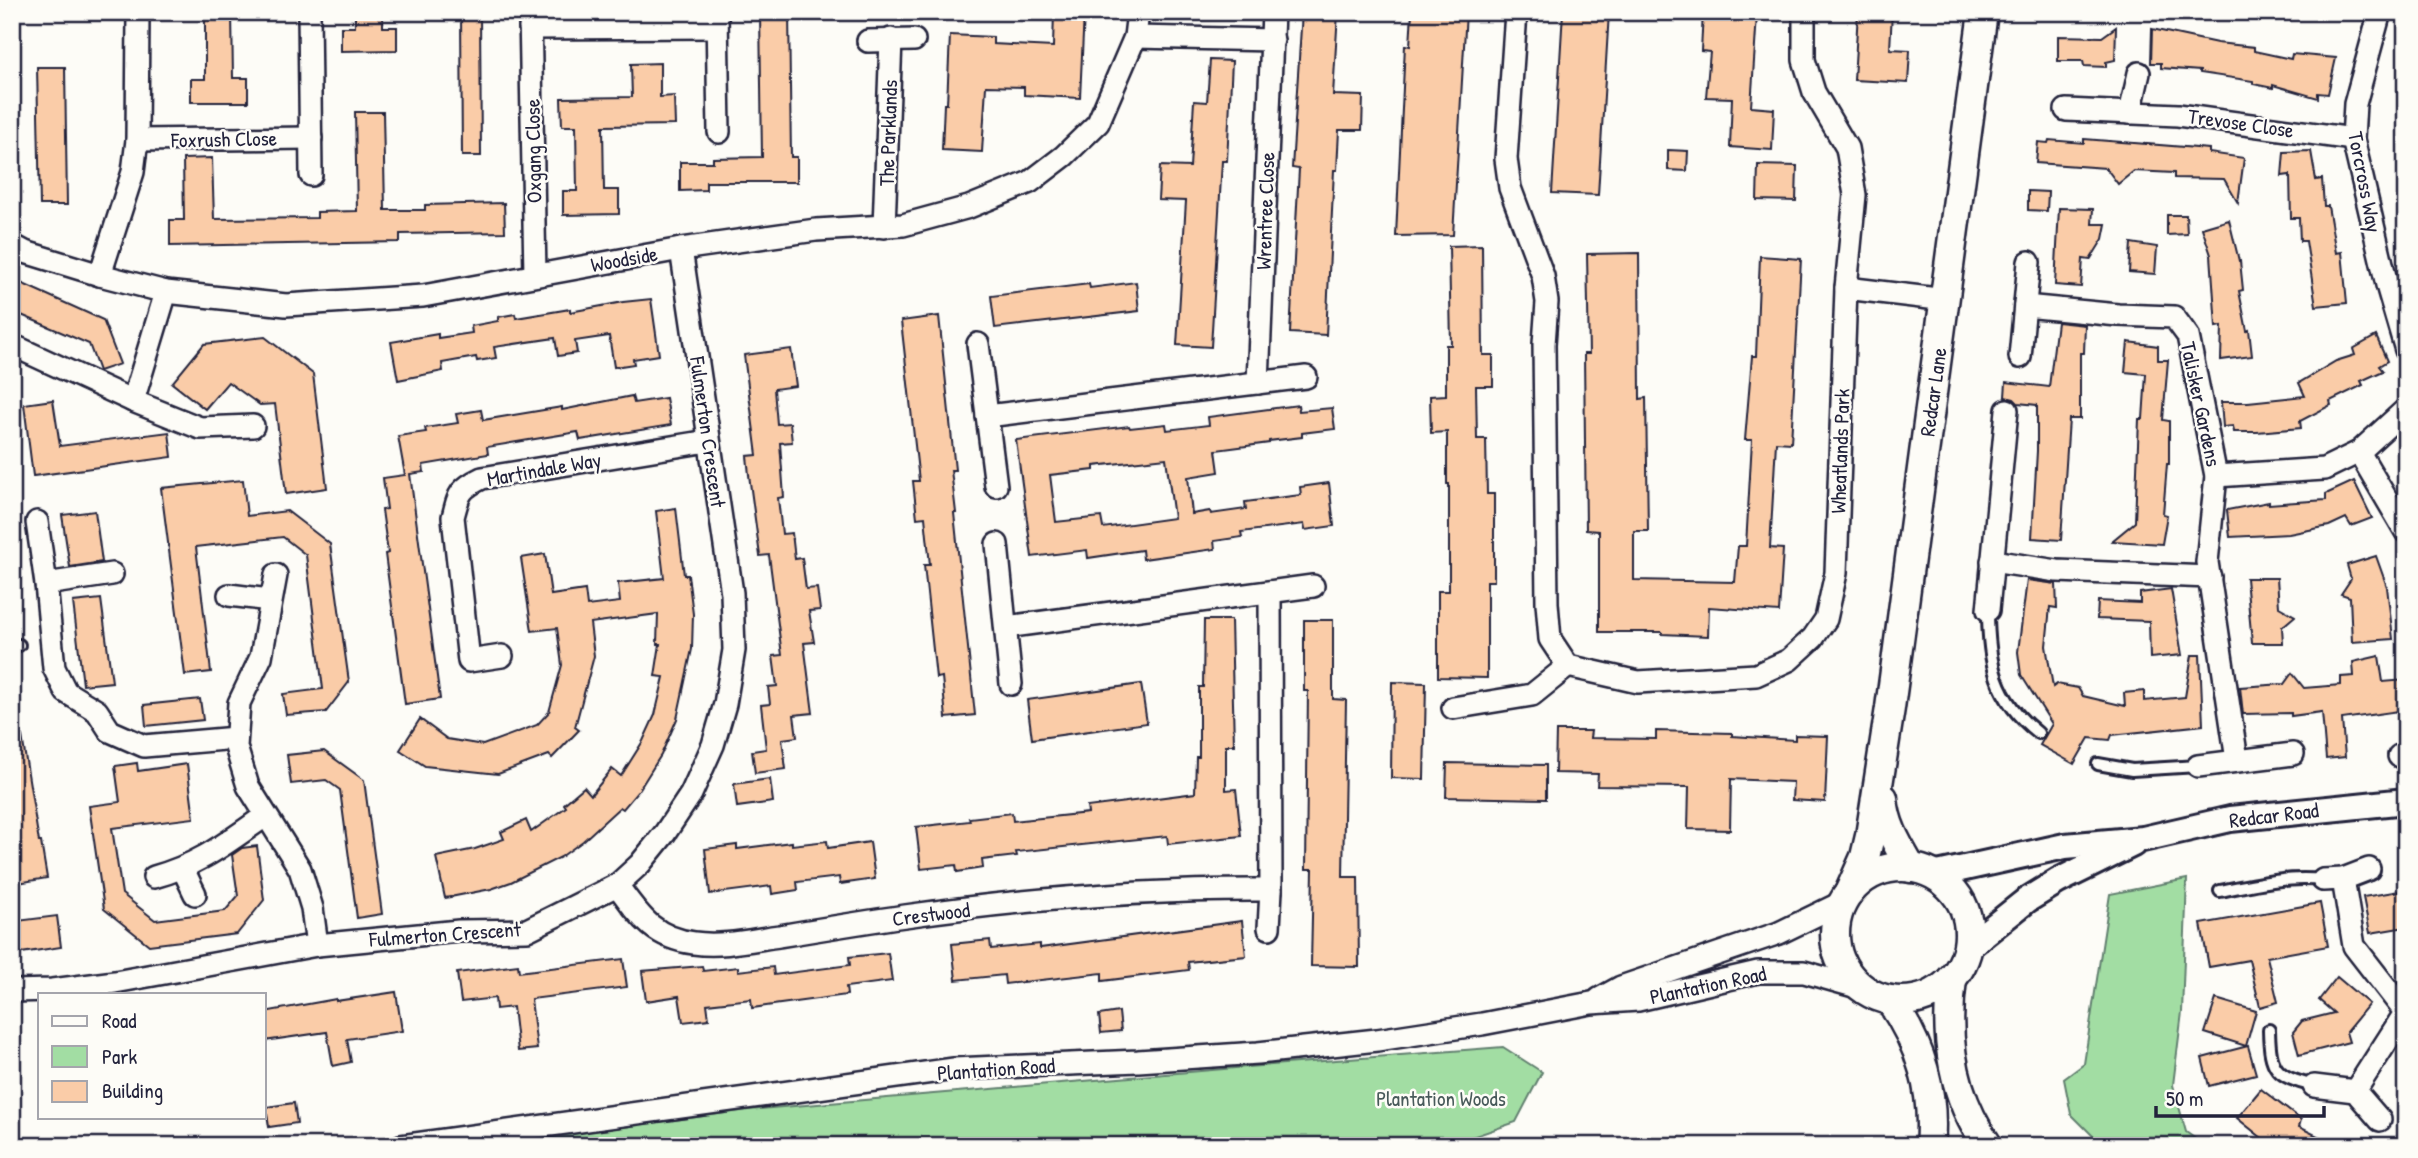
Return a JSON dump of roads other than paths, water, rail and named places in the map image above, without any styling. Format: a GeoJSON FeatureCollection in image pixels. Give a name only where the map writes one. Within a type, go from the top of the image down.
{"type":"FeatureCollection","features":[{"type":"Feature","properties":{"kind":"main road","name":"Redcar Lane"},"geometry":{"type":"LineString","coordinates":[[1846,897],[1865,858],[1880,770],[1946,300],[1983,12]]}},
{"type":"Feature","properties":{"kind":"main road","name":"Redcar Lane"},"geometry":{"type":"LineString","coordinates":[[1880,770],[1884,815],[1889,832],[1922,871]]}},
{"type":"Feature","properties":{"kind":"main road"},"geometry":{"type":"LineString","coordinates":[[1884,870],[1922,871],[1950,888],[1963,906],[1969,926],[1968,947],[1962,964],[1952,979],[1934,993],[1912,1000],[1890,1000],[1864,989],[1845,969],[1836,943],[1835,929],[1846,897],[1859,883],[1884,870]]}},
{"type":"Feature","properties":{"kind":"main road"},"geometry":{"type":"LineString","coordinates":[[1952,979],[1948,1026],[1954,1072],[1971,1116],[1988,1146]]}},
{"type":"Feature","properties":{"kind":"main road"},"geometry":{"type":"LineString","coordinates":[[1890,1000],[1903,1019],[1922,1060],[1931,1106],[1930,1146]]}},
{"type":"Feature","properties":{"kind":"street"},"geometry":{"type":"LineString","coordinates":[[100,275],[133,172],[137,140],[138,12]]}},
{"type":"Feature","properties":{"kind":"street"},"geometry":{"type":"LineString","coordinates":[[309,12],[311,175]]}},
{"type":"Feature","properties":{"kind":"street","name":"Woodside"},"geometry":{"type":"LineString","coordinates":[[12,245],[25,252],[100,275],[166,292],[286,305],[423,296],[681,248],[816,230],[904,225],[969,207],[1030,182],[1064,156],[1098,122],[1135,37],[1138,12]]}},
{"type":"Feature","properties":{"kind":"street","name":"Wrentree Close"},"geometry":{"type":"LineString","coordinates":[[1258,383],[1273,12]]}},
{"type":"Feature","properties":{"kind":"street"},"geometry":{"type":"LineString","coordinates":[[1453,708],[1532,695],[1568,666],[1550,639],[1547,603],[1549,557],[1544,344],[1547,302],[1543,276],[1510,188],[1506,159],[1516,12]]}},
{"type":"Feature","properties":{"kind":"street","name":"Wheatlands Park"},"geometry":{"type":"LineString","coordinates":[[1568,666],[1638,682],[1756,675],[1789,660],[1813,638],[1826,619],[1836,573],[1846,288],[1855,195],[1847,148],[1814,92],[1804,61],[1804,12]]}},
{"type":"Feature","properties":{"kind":"street","name":"Torcross Way"},"geometry":{"type":"LineString","coordinates":[[2380,12],[2355,104],[2353,139],[2386,285],[2406,350]]}},
{"type":"Feature","properties":{"kind":"street","name":"Oxgang Close"},"geometry":{"type":"LineString","coordinates":[[535,275],[530,20],[717,19],[719,132]]}},
{"type":"Feature","properties":{"kind":"street"},"geometry":{"type":"LineString","coordinates":[[1135,37],[1273,40]]}},
{"type":"Feature","properties":{"kind":"street","name":"The Parklands"},"geometry":{"type":"LineString","coordinates":[[884,227],[891,39]]}},
{"type":"Feature","properties":{"kind":"street"},"geometry":{"type":"LineString","coordinates":[[868,41],[914,40]]}},
{"type":"Feature","properties":{"kind":"street"},"geometry":{"type":"LineString","coordinates":[[2130,113],[2139,73]]}},
{"type":"Feature","properties":{"kind":"street","name":"Trevose Close"},"geometry":{"type":"LineString","coordinates":[[2066,110],[2178,115],[2353,139]]}},
{"type":"Feature","properties":{"kind":"street","name":"Foxrush Close"},"geometry":{"type":"LineString","coordinates":[[137,140],[311,138]]}},
{"type":"Feature","properties":{"kind":"street","name":"Fulmerton Crescent"},"geometry":{"type":"LineString","coordinates":[[12,991],[52,990],[115,982],[317,945],[459,931],[527,930],[617,885],[640,864],[691,794],[713,745],[725,704],[734,650],[732,593],[681,248]]}},
{"type":"Feature","properties":{"kind":"street"},"geometry":{"type":"LineString","coordinates":[[2020,357],[2029,262]]}},
{"type":"Feature","properties":{"kind":"street"},"geometry":{"type":"LineString","coordinates":[[1846,288],[1946,300]]}},
{"type":"Feature","properties":{"kind":"street"},"geometry":{"type":"LineString","coordinates":[[133,401],[166,292]]}},
{"type":"Feature","properties":{"kind":"street","name":"Talisker Gardens"},"geometry":{"type":"LineString","coordinates":[[2025,306],[2118,315],[2174,317],[2189,336],[2216,476],[2207,562],[2237,760]]}},
{"type":"Feature","properties":{"kind":"street"},"geometry":{"type":"LineString","coordinates":[[978,344],[996,486]]}},
{"type":"Feature","properties":{"kind":"street"},"geometry":{"type":"LineString","coordinates":[[12,345],[133,401],[201,428],[253,426]]}},
{"type":"Feature","properties":{"kind":"street"},"geometry":{"type":"LineString","coordinates":[[987,416],[1306,377]]}},
{"type":"Feature","properties":{"kind":"street","name":"Talisker Gardens"},"geometry":{"type":"LineString","coordinates":[[2216,476],[2324,469],[2359,452],[2406,409]]}},
{"type":"Feature","properties":{"kind":"street"},"geometry":{"type":"LineString","coordinates":[[1988,610],[2007,410]]}},
{"type":"Feature","properties":{"kind":"street","name":"Martindale Way"},"geometry":{"type":"LineString","coordinates":[[502,656],[470,661],[453,517],[457,498],[463,487],[482,478],[708,441]]}},
{"type":"Feature","properties":{"kind":"street"},"geometry":{"type":"LineString","coordinates":[[2359,452],[2406,532]]}},
{"type":"Feature","properties":{"kind":"street"},"geometry":{"type":"LineString","coordinates":[[37,522],[54,668],[66,692],[97,711],[110,731],[144,746],[236,738]]}},
{"type":"Feature","properties":{"kind":"street"},"geometry":{"type":"LineString","coordinates":[[998,544],[1011,684]]}},
{"type":"Feature","properties":{"kind":"street"},"geometry":{"type":"LineString","coordinates":[[1992,561],[2057,571],[2210,577]]}},
{"type":"Feature","properties":{"kind":"street"},"geometry":{"type":"LineString","coordinates":[[46,584],[112,574]]}},
{"type":"Feature","properties":{"kind":"street"},"geometry":{"type":"LineString","coordinates":[[276,575],[261,657],[239,703],[236,747],[247,786],[300,869],[312,908],[317,945]]}},
{"type":"Feature","properties":{"kind":"street"},"geometry":{"type":"LineString","coordinates":[[1006,627],[1313,586]]}},
{"type":"Feature","properties":{"kind":"street"},"geometry":{"type":"LineString","coordinates":[[1269,928],[1270,592]]}},
{"type":"Feature","properties":{"kind":"street"},"geometry":{"type":"LineString","coordinates":[[229,595],[270,600]]}},
{"type":"Feature","properties":{"kind":"street"},"geometry":{"type":"LineString","coordinates":[[2199,766],[2293,754]]}},
{"type":"Feature","properties":{"kind":"street","name":"Redcar Road"},"geometry":{"type":"LineString","coordinates":[[1922,871],[2065,846],[2143,839],[2230,819],[2406,802]]}},
{"type":"Feature","properties":{"kind":"street"},"geometry":{"type":"LineString","coordinates":[[154,877],[183,869],[208,856],[265,816]]}},
{"type":"Feature","properties":{"kind":"street","name":"Redcar Road"},"geometry":{"type":"LineString","coordinates":[[1968,947],[2027,900],[2058,881],[2143,839]]}},
{"type":"Feature","properties":{"kind":"street"},"geometry":{"type":"LineString","coordinates":[[183,869],[195,894]]}},
{"type":"Feature","properties":{"kind":"street"},"geometry":{"type":"LineString","coordinates":[[2355,1091],[2405,1013],[2354,946],[2333,879],[2368,869]]}},
{"type":"Feature","properties":{"kind":"street","name":"Crestwood"},"geometry":{"type":"LineString","coordinates":[[617,885],[643,921],[664,935],[694,943],[731,943],[907,916],[1066,899],[1189,890],[1271,890]]}},
{"type":"Feature","properties":{"kind":"street","name":"Plantation Road"},"geometry":{"type":"LineString","coordinates":[[1591,1003],[1621,987],[1779,933],[1846,897]]}},
{"type":"Feature","properties":{"kind":"street","name":"Plantation Road"},"geometry":{"type":"LineString","coordinates":[[401,1146],[954,1069],[1129,1062],[1258,1053],[1377,1040],[1482,1024],[1591,1003],[1638,1000],[1758,972],[1804,972],[1864,989]]}},
{"type":"Feature","properties":{"kind":"street"},"geometry":{"type":"LineString","coordinates":[[2314,1086],[2355,1091],[2380,1120]]}},
{"type":"Feature","properties":{"kind":"lane"},"geometry":{"type":"LineString","coordinates":[[1988,610],[1988,645],[1993,672],[2010,707],[2038,733]]}},
{"type":"Feature","properties":{"kind":"lane"},"geometry":{"type":"LineString","coordinates":[[2098,764],[2132,771],[2199,766]]}},
{"type":"Feature","properties":{"kind":"lane"},"geometry":{"type":"LineString","coordinates":[[2220,891],[2299,877],[2333,879]]}},
{"type":"Feature","properties":{"kind":"lane"},"geometry":{"type":"LineString","coordinates":[[2269,1030],[2270,1054],[2275,1069],[2288,1080],[2314,1086]]}},
{"type":"Feature","properties":{"kind":"park label","name":"Plantation Woods"},"geometry":{"type":"Point","coordinates":[1441,1098]}}]}
